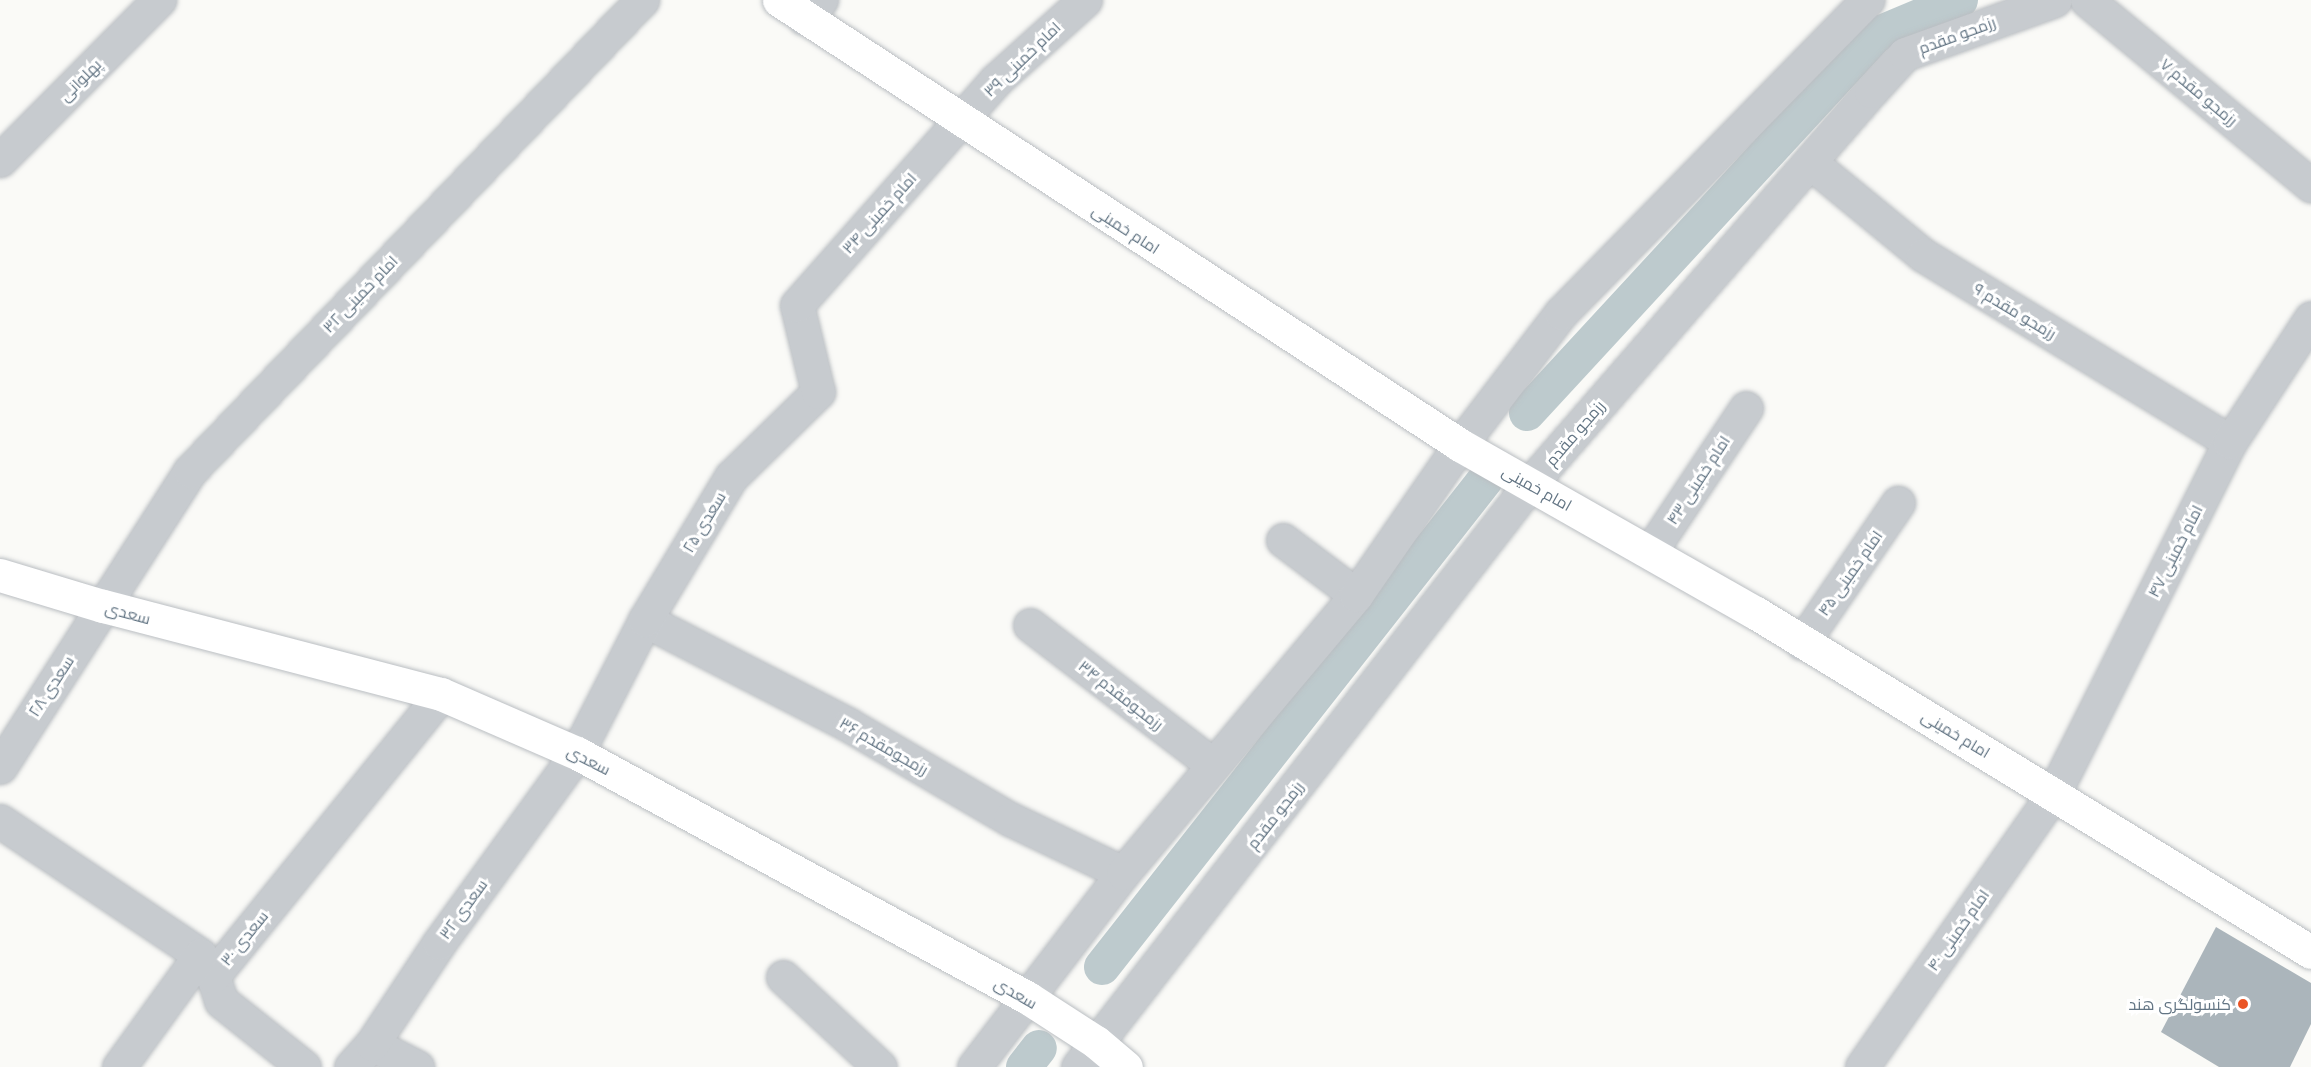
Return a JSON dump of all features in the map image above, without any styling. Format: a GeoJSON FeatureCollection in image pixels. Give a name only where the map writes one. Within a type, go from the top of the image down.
{"type":"FeatureCollection","features":[{"type":"Feature","properties":{"kind":"main road","name":"امام خمینی"},"geometry":{"type":"LineString","coordinates":[[801,6],[962,122],[1460,445],[1650,552],[2054,792],[2311,952]]}},
{"type":"Feature","properties":{"kind":"main road","name":"سعدی"},"geometry":{"type":"LineString","coordinates":[[0,575],[102,606],[441,694],[577,753],[1028,998],[1087,1055],[1126,1067]]}},
{"type":"Feature","properties":{"kind":"street","name":"پهلوانی"},"geometry":{"type":"LineString","coordinates":[[0,160],[159,0]]}},
{"type":"Feature","properties":{"kind":"street","name":"امام خمینی ۳۲"},"geometry":{"type":"LineString","coordinates":[[102,606],[190,471],[642,0]]}},
{"type":"Feature","properties":{"kind":"street","name":"امام خمینی ۳۹"},"geometry":{"type":"LineString","coordinates":[[962,122],[995,81],[1085,0]]}},
{"type":"Feature","properties":{"kind":"street"},"geometry":{"type":"LineString","coordinates":[[974,1067],[1123,873],[1356,595],[1460,445],[1562,313],[1867,0]]}},
{"type":"Feature","properties":{"kind":"street","name":"رزمجو مقدم"},"geometry":{"type":"LineString","coordinates":[[1087,1055],[1530,484],[1905,54],[2055,0]]}},
{"type":"Feature","properties":{"kind":"street","name":"رزمجو مقدم ۷"},"geometry":{"type":"LineString","coordinates":[[2088,0],[2311,185]]}},
{"type":"Feature","properties":{"kind":"street","name":"امام خمینی ۳۴"},"geometry":{"type":"LineString","coordinates":[[797,304],[962,122]]}},
{"type":"Feature","properties":{"kind":"street","name":"رزمجو مقدم ۹"},"geometry":{"type":"LineString","coordinates":[[1811,163],[1923,255],[2230,442]]}},
{"type":"Feature","properties":{"kind":"street","name":"سعدی ۲۵"},"geometry":{"type":"LineString","coordinates":[[577,753],[645,620],[731,477],[818,392],[797,304]]}},
{"type":"Feature","properties":{"kind":"street","name":"امام خمینی ۴۷"},"geometry":{"type":"LineString","coordinates":[[2054,792],[2230,442],[2311,318]]}},
{"type":"Feature","properties":{"kind":"street","name":"امام خمینی ۴۳"},"geometry":{"type":"LineString","coordinates":[[1650,552],[1746,408]]}},
{"type":"Feature","properties":{"kind":"street","name":"امام خمینی ۴۵"},"geometry":{"type":"LineString","coordinates":[[1802,643],[1898,503]]}},
{"type":"Feature","properties":{"kind":"street"},"geometry":{"type":"LineString","coordinates":[[1283,540],[1356,595]]}},
{"type":"Feature","properties":{"kind":"street","name":"سعدی ۲۸"},"geometry":{"type":"LineString","coordinates":[[0,767],[102,606]]}},
{"type":"Feature","properties":{"kind":"street","name":"رزمجومقدم ۳۶"},"geometry":{"type":"LineString","coordinates":[[645,620],[849,725],[1010,819],[1123,873]]}},
{"type":"Feature","properties":{"kind":"street","name":"رزمجومقدم ۳۴"},"geometry":{"type":"LineString","coordinates":[[1030,625],[1213,765]]}},
{"type":"Feature","properties":{"kind":"street","name":"سعدی ۳۰"},"geometry":{"type":"LineString","coordinates":[[0,820],[206,965],[441,694]]}},
{"type":"Feature","properties":{"kind":"street","name":"سعدی ۳۲"},"geometry":{"type":"LineString","coordinates":[[362,1055],[439,943],[577,753]]}},
{"type":"Feature","properties":{"kind":"street","name":"امام خمینی ۴۰"},"geometry":{"type":"LineString","coordinates":[[1862,1067],[2054,792]]}},
{"type":"Feature","properties":{"kind":"street"},"geometry":{"type":"LineString","coordinates":[[119,1067],[206,965],[221,1001],[303,1067]]}},
{"type":"Feature","properties":{"kind":"street"},"geometry":{"type":"LineString","coordinates":[[783,977],[880,1067]]}},
{"type":"Feature","properties":{"kind":"street"},"geometry":{"type":"LineString","coordinates":[[362,1055],[417,1067]]}},
{"type":"Feature","properties":{"kind":"building","name":"کنسولگری هند"},"geometry":{"type":"Polygon","coordinates":[[[2216,927],[2311,983],[2311,1024],[2290,1067],[2219,1067],[2161,1032],[2216,927]]]}},
{"type":"Feature","properties":{"kind":"waterway"},"geometry":{"type":"LineString","coordinates":[[1527,413],[1876,35],[1960,0]]}},
{"type":"Feature","properties":{"kind":"waterway"},"geometry":{"type":"LineString","coordinates":[[1102,967],[1485,480]]}},
{"type":"Feature","properties":{"kind":"waterway"},"geometry":{"type":"LineString","coordinates":[[1024,1067],[1039,1048]]}},
{"type":"Feature","properties":{"kind":"place","name":"کنسولگری هند"},"geometry":{"type":"Point","coordinates":[2243,1004]}}]}
